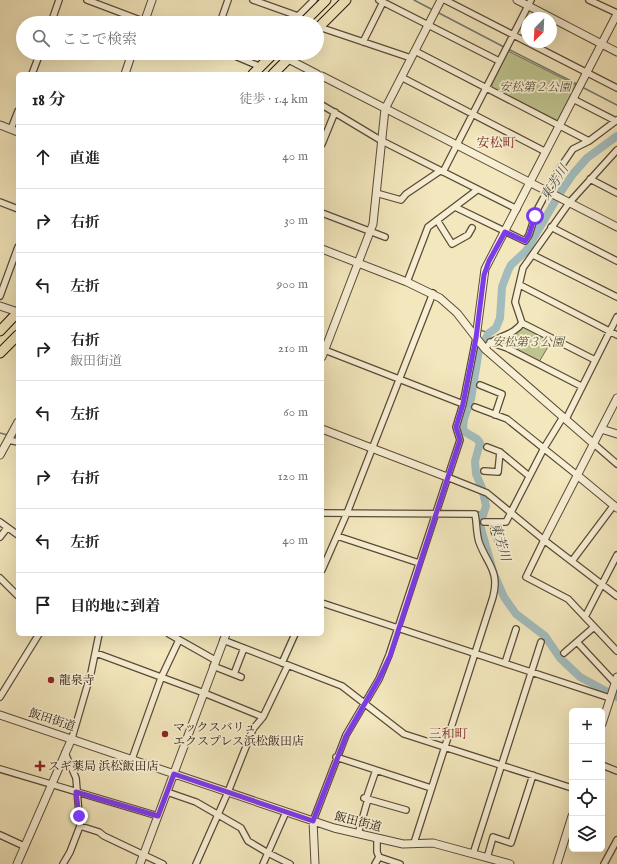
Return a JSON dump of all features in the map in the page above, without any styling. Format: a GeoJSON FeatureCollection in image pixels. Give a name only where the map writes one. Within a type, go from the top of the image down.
{"type":"FeatureCollection","features":[{"type":"Feature","properties":{"kind":"highway"},"geometry":{"type":"LineString","coordinates":[[310,16],[326,0]]}},
{"type":"Feature","properties":{"kind":"highway"},"geometry":{"type":"LineString","coordinates":[[324,22],[346,0]]}},
{"type":"Feature","properties":{"kind":"highway"},"geometry":{"type":"LineString","coordinates":[[255,72],[267,60]]}},
{"type":"Feature","properties":{"kind":"highway"},"geometry":{"type":"LineString","coordinates":[[275,72],[287,60]]}},
{"type":"Feature","properties":{"kind":"highway"},"geometry":{"type":"LineString","coordinates":[[0,331],[16,314]]}},
{"type":"Feature","properties":{"kind":"highway"},"geometry":{"type":"LineString","coordinates":[[0,353],[16,337]]}},
{"type":"Feature","properties":{"kind":"street"},"geometry":{"type":"LineString","coordinates":[[53,16],[59,0]]}},
{"type":"Feature","properties":{"kind":"street"},"geometry":{"type":"LineString","coordinates":[[87,0],[127,16]]}},
{"type":"Feature","properties":{"kind":"street"},"geometry":{"type":"LineString","coordinates":[[147,16],[152,0]]}},
{"type":"Feature","properties":{"kind":"street"},"geometry":{"type":"LineString","coordinates":[[222,16],[228,0]]}},
{"type":"Feature","properties":{"kind":"street"},"geometry":{"type":"LineString","coordinates":[[253,0],[298,16],[314,0]]}},
{"type":"Feature","properties":{"kind":"street"},"geometry":{"type":"LineString","coordinates":[[384,2],[394,0]]}},
{"type":"Feature","properties":{"kind":"street"},"geometry":{"type":"LineString","coordinates":[[324,349],[374,218],[385,109],[441,0]]}},
{"type":"Feature","properties":{"kind":"street"},"geometry":{"type":"LineString","coordinates":[[445,0],[617,88]]}},
{"type":"Feature","properties":{"kind":"street"},"geometry":{"type":"LineString","coordinates":[[517,0],[529,3],[617,52]]}},
{"type":"Feature","properties":{"kind":"street"},"geometry":{"type":"LineString","coordinates":[[315,864],[313,821],[336,757],[346,736],[384,670],[460,440],[456,427],[481,344],[485,269],[617,14],[589,0]]}},
{"type":"Feature","properties":{"kind":"street"},"geometry":{"type":"LineString","coordinates":[[363,42],[384,2]]}},
{"type":"Feature","properties":{"kind":"street"},"geometry":{"type":"LineString","coordinates":[[384,2],[499,61]]}},
{"type":"Feature","properties":{"kind":"street"},"geometry":{"type":"LineString","coordinates":[[376,193],[401,200],[406,194],[441,171],[456,145],[529,3]]}},
{"type":"Feature","properties":{"kind":"street"},"geometry":{"type":"LineString","coordinates":[[324,30],[411,58]]}},
{"type":"Feature","properties":{"kind":"street"},"geometry":{"type":"LineString","coordinates":[[415,51],[589,141]]}},
{"type":"Feature","properties":{"kind":"street"},"geometry":{"type":"LineString","coordinates":[[33,72],[37,60]]}},
{"type":"Feature","properties":{"kind":"street"},"geometry":{"type":"LineString","coordinates":[[126,72],[130,60]]}},
{"type":"Feature","properties":{"kind":"street"},"geometry":{"type":"LineString","coordinates":[[246,60],[261,66]]}},
{"type":"Feature","properties":{"kind":"street"},"geometry":{"type":"LineString","coordinates":[[297,60],[314,72]]}},
{"type":"Feature","properties":{"kind":"street"},"geometry":{"type":"LineString","coordinates":[[324,77],[617,227]]}},
{"type":"Feature","properties":{"kind":"street"},"geometry":{"type":"LineString","coordinates":[[401,77],[546,152]]}},
{"type":"Feature","properties":{"kind":"street"},"geometry":{"type":"LineString","coordinates":[[455,207],[525,241],[529,235],[537,210],[550,193],[553,180],[574,149],[589,141],[616,121],[574,99]]}},
{"type":"Feature","properties":{"kind":"street"},"geometry":{"type":"LineString","coordinates":[[324,106],[382,141],[517,209]]}},
{"type":"Feature","properties":{"kind":"street"},"geometry":{"type":"LineString","coordinates":[[324,139],[335,112]]}},
{"type":"Feature","properties":{"kind":"street"},"geometry":{"type":"LineString","coordinates":[[0,125],[15,131]]}},
{"type":"Feature","properties":{"kind":"street"},"geometry":{"type":"LineString","coordinates":[[595,360],[522,323],[516,302],[523,268],[568,202],[617,150]]}},
{"type":"Feature","properties":{"kind":"street"},"geometry":{"type":"LineString","coordinates":[[611,155],[617,158]]}},
{"type":"Feature","properties":{"kind":"street"},"geometry":{"type":"LineString","coordinates":[[590,179],[617,193]]}},
{"type":"Feature","properties":{"kind":"street"},"geometry":{"type":"LineString","coordinates":[[407,282],[428,227],[477,190]]}},
{"type":"Feature","properties":{"kind":"street"},"geometry":{"type":"LineString","coordinates":[[0,202],[16,207]]}},
{"type":"Feature","properties":{"kind":"street"},"geometry":{"type":"LineString","coordinates":[[324,214],[385,237]]}},
{"type":"Feature","properties":{"kind":"street"},"geometry":{"type":"LineString","coordinates":[[437,220],[452,244],[468,236],[472,228]]}},
{"type":"Feature","properties":{"kind":"street"},"geometry":{"type":"LineString","coordinates":[[551,227],[617,261]]}},
{"type":"Feature","properties":{"kind":"street"},"geometry":{"type":"LineString","coordinates":[[324,250],[433,293],[457,313],[481,344],[617,464]]}},
{"type":"Feature","properties":{"kind":"street"},"geometry":{"type":"LineString","coordinates":[[0,296],[16,252]]}},
{"type":"Feature","properties":{"kind":"street"},"geometry":{"type":"LineString","coordinates":[[533,255],[617,297]]}},
{"type":"Feature","properties":{"kind":"street"},"geometry":{"type":"LineString","coordinates":[[520,286],[617,334]]}},
{"type":"Feature","properties":{"kind":"street"},"geometry":{"type":"LineString","coordinates":[[324,565],[347,513],[433,293]]}},
{"type":"Feature","properties":{"kind":"street"},"geometry":{"type":"LineString","coordinates":[[0,306],[16,311]]}},
{"type":"Feature","properties":{"kind":"street"},"geometry":{"type":"LineString","coordinates":[[484,522],[506,522],[544,448],[564,418],[582,386],[617,318]]}},
{"type":"Feature","properties":{"kind":"street"},"geometry":{"type":"LineString","coordinates":[[481,344],[511,334],[522,323]]}},
{"type":"Feature","properties":{"kind":"street"},"geometry":{"type":"LineString","coordinates":[[490,342],[506,348],[582,386]]}},
{"type":"Feature","properties":{"kind":"street"},"geometry":{"type":"LineString","coordinates":[[324,352],[463,404]]}},
{"type":"Feature","properties":{"kind":"street"},"geometry":{"type":"LineString","coordinates":[[480,385],[502,394],[495,415]]}},
{"type":"Feature","properties":{"kind":"street"},"geometry":{"type":"LineString","coordinates":[[617,398],[526,578],[568,599],[617,651]]}},
{"type":"Feature","properties":{"kind":"street"},"geometry":{"type":"LineString","coordinates":[[475,407],[507,418],[616,506],[572,561]]}},
{"type":"Feature","properties":{"kind":"street"},"geometry":{"type":"LineString","coordinates":[[0,455],[16,426]]}},
{"type":"Feature","properties":{"kind":"street"},"geometry":{"type":"LineString","coordinates":[[601,429],[617,434]]}},
{"type":"Feature","properties":{"kind":"street"},"geometry":{"type":"LineString","coordinates":[[324,430],[487,493],[544,540],[617,596]]}},
{"type":"Feature","properties":{"kind":"street"},"geometry":{"type":"LineString","coordinates":[[8,440],[16,442]]}},
{"type":"Feature","properties":{"kind":"street"},"geometry":{"type":"LineString","coordinates":[[487,447],[500,452],[529,476]]}},
{"type":"Feature","properties":{"kind":"street"},"geometry":{"type":"LineString","coordinates":[[484,471],[498,472],[500,452]]}},
{"type":"Feature","properties":{"kind":"street"},"geometry":{"type":"LineString","coordinates":[[324,513],[475,514],[476,530],[479,541],[496,579],[494,597],[414,844]]}},
{"type":"Feature","properties":{"kind":"street"},"geometry":{"type":"LineString","coordinates":[[0,522],[16,534]]}},
{"type":"Feature","properties":{"kind":"street"},"geometry":{"type":"LineString","coordinates":[[494,522],[494,530],[501,547]]}},
{"type":"Feature","properties":{"kind":"street"},"geometry":{"type":"LineString","coordinates":[[0,537],[7,528]]}},
{"type":"Feature","properties":{"kind":"street"},"geometry":{"type":"LineString","coordinates":[[337,536],[419,563]]}},
{"type":"Feature","properties":{"kind":"street"},"geometry":{"type":"LineString","coordinates":[[586,617],[616,558]]}},
{"type":"Feature","properties":{"kind":"street"},"geometry":{"type":"LineString","coordinates":[[0,578],[16,594]]}},
{"type":"Feature","properties":{"kind":"street"},"geometry":{"type":"LineString","coordinates":[[324,604],[610,698]]}},
{"type":"Feature","properties":{"kind":"street"},"geometry":{"type":"LineString","coordinates":[[564,653],[594,627]]}},
{"type":"Feature","properties":{"kind":"street"},"geometry":{"type":"LineString","coordinates":[[505,663],[516,629]]}},
{"type":"Feature","properties":{"kind":"street"},"geometry":{"type":"LineString","coordinates":[[0,697],[38,636]]}},
{"type":"Feature","properties":{"kind":"street"},"geometry":{"type":"LineString","coordinates":[[17,864],[72,738],[96,654],[99,636]]}},
{"type":"Feature","properties":{"kind":"street"},"geometry":{"type":"LineString","coordinates":[[172,636],[214,663],[242,677]]}},
{"type":"Feature","properties":{"kind":"street"},"geometry":{"type":"LineString","coordinates":[[196,864],[228,792],[253,729],[263,717],[285,664],[293,636]]}},
{"type":"Feature","properties":{"kind":"street"},"geometry":{"type":"LineString","coordinates":[[140,864],[224,637],[244,648],[342,686],[404,734],[569,787]]}},
{"type":"Feature","properties":{"kind":"street"},"geometry":{"type":"LineString","coordinates":[[132,759],[162,678],[179,640]]}},
{"type":"Feature","properties":{"kind":"street"},"geometry":{"type":"LineString","coordinates":[[473,854],[541,642]]}},
{"type":"Feature","properties":{"kind":"street"},"geometry":{"type":"LineString","coordinates":[[577,642],[616,680],[605,714]]}},
{"type":"Feature","properties":{"kind":"street"},"geometry":{"type":"LineString","coordinates":[[234,674],[244,648]]}},
{"type":"Feature","properties":{"kind":"street"},"geometry":{"type":"LineString","coordinates":[[96,654],[204,692],[263,717]]}},
{"type":"Feature","properties":{"kind":"street","name":"飯田街道"},"geometry":{"type":"LineString","coordinates":[[0,715],[72,738],[313,821],[358,834],[403,844],[433,843],[510,864]]}},
{"type":"Feature","properties":{"kind":"street"},"geometry":{"type":"LineString","coordinates":[[63,864],[70,852],[80,826],[76,778],[73,768],[65,753]]}},
{"type":"Feature","properties":{"kind":"street"},"geometry":{"type":"LineString","coordinates":[[336,757],[431,788]]}},
{"type":"Feature","properties":{"kind":"street"},"geometry":{"type":"LineString","coordinates":[[605,766],[617,771]]}},
{"type":"Feature","properties":{"kind":"street"},"geometry":{"type":"LineString","coordinates":[[0,769],[51,786],[158,816]]}},
{"type":"Feature","properties":{"kind":"street"},"geometry":{"type":"LineString","coordinates":[[358,834],[366,799],[376,770]]}},
{"type":"Feature","properties":{"kind":"street"},"geometry":{"type":"LineString","coordinates":[[487,858],[493,837],[511,843],[533,775]]}},
{"type":"Feature","properties":{"kind":"street"},"geometry":{"type":"LineString","coordinates":[[167,792],[196,802],[241,828],[248,840],[268,853],[290,864]]}},
{"type":"Feature","properties":{"kind":"street"},"geometry":{"type":"LineString","coordinates":[[366,799],[406,810]]}},
{"type":"Feature","properties":{"kind":"street"},"geometry":{"type":"LineString","coordinates":[[263,864],[286,812]]}},
{"type":"Feature","properties":{"kind":"street"},"geometry":{"type":"LineString","coordinates":[[80,826],[99,832],[104,836],[163,864]]}},
{"type":"Feature","properties":{"kind":"street"},"geometry":{"type":"LineString","coordinates":[[557,864],[569,826]]}},
{"type":"Feature","properties":{"kind":"street"},"geometry":{"type":"LineString","coordinates":[[0,835],[24,846]]}},
{"type":"Feature","properties":{"kind":"street"},"geometry":{"type":"LineString","coordinates":[[376,864],[379,856],[377,852],[377,838]]}},
{"type":"Feature","properties":{"kind":"street"},"geometry":{"type":"LineString","coordinates":[[604,864],[617,840]]}},
{"type":"Feature","properties":{"kind":"street"},"geometry":{"type":"LineString","coordinates":[[379,856],[400,864]]}},
{"type":"Feature","properties":{"kind":"green space","name":"安松第２公園"},"geometry":{"type":"Polygon","coordinates":[[[508,51],[576,85],[558,121],[492,88],[492,84],[508,51]]]}},
{"type":"Feature","properties":{"kind":"green space","name":"安松第３公園"},"geometry":{"type":"Polygon","coordinates":[[[523,325],[552,340],[539,362],[502,343],[501,340],[512,336],[523,325]]]}},
{"type":"Feature","properties":{"kind":"waterway"},"geometry":{"type":"LineString","coordinates":[[414,0],[433,10]]}},
{"type":"Feature","properties":{"kind":"waterway"},"geometry":{"type":"LineString","coordinates":[[437,12],[504,47]]}},
{"type":"Feature","properties":{"kind":"waterway"},"geometry":{"type":"LineString","coordinates":[[508,49],[577,84]]}},
{"type":"Feature","properties":{"kind":"waterway"},"geometry":{"type":"LineString","coordinates":[[582,87],[617,105]]}},
{"type":"Feature","properties":{"kind":"waterway","name":"東芳川"},"geometry":{"type":"LineString","coordinates":[[617,136],[587,158],[573,174],[526,251],[511,265],[502,287],[500,318],[496,328],[489,333],[479,350],[471,399],[464,419],[463,428],[465,432],[477,439],[480,443],[475,461],[476,474],[482,488],[486,506],[480,525],[494,574],[504,597],[516,614],[545,636],[560,658],[580,677],[617,697]]}},
{"type":"Feature","properties":{"kind":"waterway"},"geometry":{"type":"LineString","coordinates":[[480,330],[489,333]]}},
{"type":"Feature","properties":{"kind":"waterway"},"geometry":{"type":"LineString","coordinates":[[0,433],[8,435]]}},
{"type":"Feature","properties":{"kind":"waterway"},"geometry":{"type":"LineString","coordinates":[[406,511],[434,511]]}},
{"type":"Feature","properties":{"kind":"waterway","name":"東芳川"},"geometry":{"type":"LineString","coordinates":[[476,512],[484,512]]}},
{"type":"Feature","properties":{"kind":"place","name":"龍泉寺"},"geometry":{"type":"Point","coordinates":[51,680]}},
{"type":"Feature","properties":{"kind":"place","name":"マックスバリュ エクスプレス浜松飯田店"},"geometry":{"type":"Point","coordinates":[165,734]}},
{"type":"Feature","properties":{"kind":"place","name":"スギ薬局 浜松飯田店"},"geometry":{"type":"Point","coordinates":[40,766]}},
{"type":"Feature","properties":{"kind":"district","name":"安松町"},"geometry":{"type":"Point","coordinates":[496,143]}},
{"type":"Feature","properties":{"kind":"district","name":"三和町"},"geometry":{"type":"Point","coordinates":[448,734]}},
{"type":"Feature","properties":{"kind":"route"},"geometry":{"type":"LineString","coordinates":[[79,816],[76,792],[158,816],[174,774],[313,821],[336,757],[346,736],[384,670],[390,656],[460,440],[456,427],[463,404],[476,338],[485,269],[505,232],[522,241],[525,241],[529,235],[535,216]]}}]}
